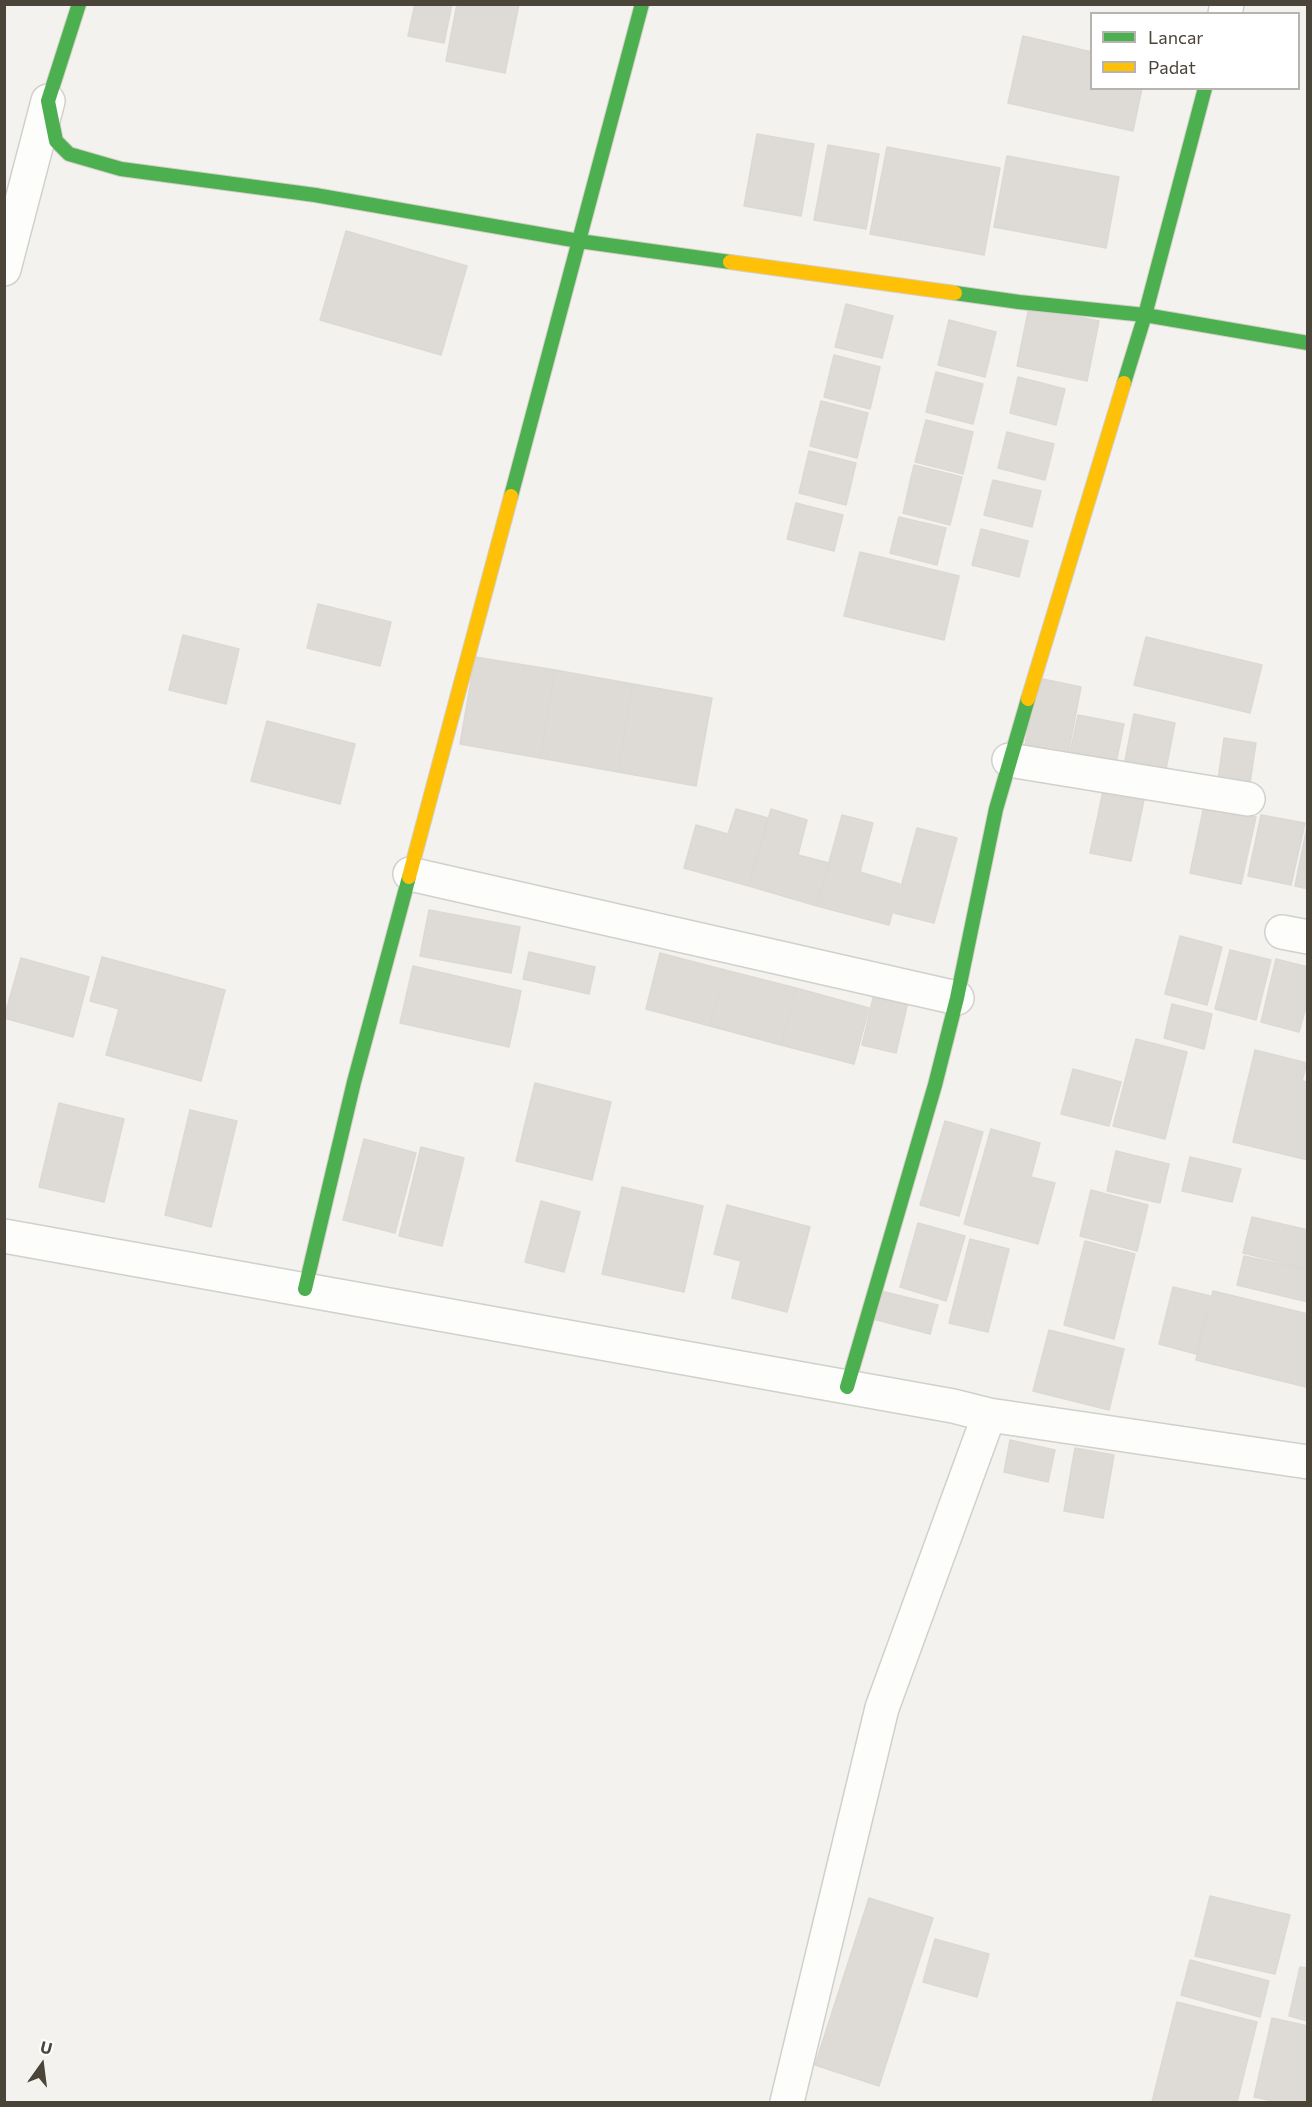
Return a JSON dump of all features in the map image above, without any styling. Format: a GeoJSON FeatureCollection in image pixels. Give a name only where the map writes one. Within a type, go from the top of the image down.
{"type":"FeatureCollection","features":[{"type":"Feature","properties":{"kind":"street"},"geometry":{"type":"LineString","coordinates":[[4,269],[48,101],[79,4]]}},
{"type":"Feature","properties":{"kind":"street"},"geometry":{"type":"LineString","coordinates":[[305,1289],[354,1082],[642,4]]}},
{"type":"Feature","properties":{"kind":"street"},"geometry":{"type":"LineString","coordinates":[[847,1387],[935,1085],[957,998],[996,809],[1009,760],[1145,315],[1204,90]]}},
{"type":"Feature","properties":{"kind":"street"},"geometry":{"type":"LineString","coordinates":[[48,101],[56,141],[69,154],[122,169],[315,195],[579,241],[1019,302],[1145,315],[1308,343]]}},
{"type":"Feature","properties":{"kind":"street"},"geometry":{"type":"LineString","coordinates":[[1009,760],[1248,799]]}},
{"type":"Feature","properties":{"kind":"street"},"geometry":{"type":"LineString","coordinates":[[410,874],[957,998]]}},
{"type":"Feature","properties":{"kind":"street"},"geometry":{"type":"LineString","coordinates":[[4,1236],[953,1406],[989,1415],[1308,1462]]}},
{"type":"Feature","properties":{"kind":"street"},"geometry":{"type":"LineString","coordinates":[[787,2103],[882,1708],[989,1415]]}},
{"type":"Feature","properties":{"kind":"building"},"geometry":{"type":"Polygon","coordinates":[[[415,4],[452,4],[444,43],[408,36],[415,4]]]}},
{"type":"Feature","properties":{"kind":"building"},"geometry":{"type":"Polygon","coordinates":[[[457,4],[519,4],[505,73],[446,61],[457,4]]]}},
{"type":"Feature","properties":{"kind":"building"},"geometry":{"type":"Polygon","coordinates":[[[1023,36],[1090,52],[1090,90],[1142,90],[1133,131],[1008,103],[1023,36]]]}},
{"type":"Feature","properties":{"kind":"building"},"geometry":{"type":"Polygon","coordinates":[[[757,134],[814,144],[801,216],[744,206],[757,134]]]}},
{"type":"Feature","properties":{"kind":"building"},"geometry":{"type":"Polygon","coordinates":[[[828,145],[879,154],[866,229],[814,220],[828,145]]]}},
{"type":"Feature","properties":{"kind":"building"},"geometry":{"type":"Polygon","coordinates":[[[887,147],[1000,168],[984,255],[870,234],[887,147]]]}},
{"type":"Feature","properties":{"kind":"building"},"geometry":{"type":"Polygon","coordinates":[[[1007,156],[1119,177],[1106,248],[994,227],[1007,156]]]}},
{"type":"Feature","properties":{"kind":"building"},"geometry":{"type":"Polygon","coordinates":[[[346,231],[467,266],[441,355],[320,320],[346,231]]]}},
{"type":"Feature","properties":{"kind":"building"},"geometry":{"type":"Polygon","coordinates":[[[846,304],[893,316],[882,358],[835,347],[846,304]]]}},
{"type":"Feature","properties":{"kind":"building"},"geometry":{"type":"Polygon","coordinates":[[[1029,307],[1099,321],[1087,381],[1017,366],[1029,307]]]}},
{"type":"Feature","properties":{"kind":"building"},"geometry":{"type":"Polygon","coordinates":[[[949,320],[996,332],[985,377],[938,365],[949,320]]]}},
{"type":"Feature","properties":{"kind":"building"},"geometry":{"type":"Polygon","coordinates":[[[834,355],[880,367],[870,409],[824,397],[834,355]]]}},
{"type":"Feature","properties":{"kind":"building"},"geometry":{"type":"Polygon","coordinates":[[[936,372],[983,384],[973,424],[926,412],[936,372]]]}},
{"type":"Feature","properties":{"kind":"building"},"geometry":{"type":"Polygon","coordinates":[[[1018,377],[1065,389],[1056,425],[1010,413],[1018,377]]]}},
{"type":"Feature","properties":{"kind":"building"},"geometry":{"type":"Polygon","coordinates":[[[821,401],[868,413],[857,458],[810,446],[821,401]]]}},
{"type":"Feature","properties":{"kind":"building"},"geometry":{"type":"Polygon","coordinates":[[[926,420],[973,432],[963,474],[915,462],[926,420]]]}},
{"type":"Feature","properties":{"kind":"building"},"geometry":{"type":"Polygon","coordinates":[[[1007,432],[1054,444],[1045,480],[998,468],[1007,432]]]}},
{"type":"Feature","properties":{"kind":"building"},"geometry":{"type":"Polygon","coordinates":[[[809,451],[856,463],[846,505],[799,493],[809,451]]]}},
{"type":"Feature","properties":{"kind":"building"},"geometry":{"type":"Polygon","coordinates":[[[914,465],[962,477],[950,525],[903,513],[914,465]]]}},
{"type":"Feature","properties":{"kind":"building"},"geometry":{"type":"Polygon","coordinates":[[[993,480],[1041,491],[1032,527],[984,515],[993,480]]]}},
{"type":"Feature","properties":{"kind":"building"},"geometry":{"type":"Polygon","coordinates":[[[796,503],[843,515],[834,551],[787,539],[796,503]]]}},
{"type":"Feature","properties":{"kind":"building"},"geometry":{"type":"Polygon","coordinates":[[[899,517],[946,528],[937,565],[890,553],[899,517]]]}},
{"type":"Feature","properties":{"kind":"building"},"geometry":{"type":"Polygon","coordinates":[[[981,529],[1028,541],[1019,577],[972,565],[981,529]]]}},
{"type":"Feature","properties":{"kind":"building"},"geometry":{"type":"Polygon","coordinates":[[[860,552],[959,576],[944,640],[844,616],[860,552]]]}},
{"type":"Feature","properties":{"kind":"building"},"geometry":{"type":"Polygon","coordinates":[[[318,604],[391,622],[380,666],[307,648],[318,604]]]}},
{"type":"Feature","properties":{"kind":"building"},"geometry":{"type":"Polygon","coordinates":[[[183,635],[239,649],[226,704],[169,690],[183,635]]]}},
{"type":"Feature","properties":{"kind":"building"},"geometry":{"type":"Polygon","coordinates":[[[1146,637],[1262,665],[1250,713],[1134,685],[1146,637]]]}},
{"type":"Feature","properties":{"kind":"building"},"geometry":{"type":"Polygon","coordinates":[[[475,657],[555,670],[540,758],[460,744],[475,657]]]}},
{"type":"Feature","properties":{"kind":"building"},"geometry":{"type":"Polygon","coordinates":[[[555,670],[633,684],[618,772],[540,758],[555,670]]]}},
{"type":"Feature","properties":{"kind":"building"},"geometry":{"type":"Polygon","coordinates":[[[1038,678],[1081,687],[1068,754],[1025,745],[1038,678]]]}},
{"type":"Feature","properties":{"kind":"building"},"geometry":{"type":"Polygon","coordinates":[[[633,684],[712,698],[696,786],[618,772],[633,684]]]}},
{"type":"Feature","properties":{"kind":"building"},"geometry":{"type":"Polygon","coordinates":[[[1134,714],[1175,723],[1166,769],[1125,761],[1134,714]]]}},
{"type":"Feature","properties":{"kind":"building"},"geometry":{"type":"Polygon","coordinates":[[[1078,715],[1124,724],[1116,763],[1070,753],[1078,715]]]}},
{"type":"Feature","properties":{"kind":"building"},"geometry":{"type":"Polygon","coordinates":[[[267,721],[355,744],[340,804],[251,781],[267,721]]]}},
{"type":"Feature","properties":{"kind":"building"},"geometry":{"type":"Polygon","coordinates":[[[1224,738],[1256,743],[1250,783],[1218,779],[1224,738]]]}},
{"type":"Feature","properties":{"kind":"building"},"geometry":{"type":"Polygon","coordinates":[[[1103,791],[1144,800],[1131,861],[1090,853],[1103,791]]]}},
{"type":"Feature","properties":{"kind":"building"},"geometry":{"type":"Polygon","coordinates":[[[1204,806],[1256,817],[1241,884],[1190,873],[1204,806]]]}},
{"type":"Feature","properties":{"kind":"building"},"geometry":{"type":"Polygon","coordinates":[[[736,809],[768,818],[749,886],[684,868],[696,825],[728,834],[736,809]]]}},
{"type":"Feature","properties":{"kind":"building"},"geometry":{"type":"Polygon","coordinates":[[[771,809],[807,820],[798,855],[829,863],[817,906],[749,886],[771,809]]]}},
{"type":"Feature","properties":{"kind":"building"},"geometry":{"type":"Polygon","coordinates":[[[842,815],[873,823],[860,872],[900,884],[889,925],[817,906],[842,815]]]}},
{"type":"Feature","properties":{"kind":"building"},"geometry":{"type":"Polygon","coordinates":[[[1261,815],[1305,823],[1291,885],[1248,876],[1261,815]]]}},
{"type":"Feature","properties":{"kind":"building"},"geometry":{"type":"Polygon","coordinates":[[[1308,827],[1308,889],[1295,886],[1308,827]]]}},
{"type":"Feature","properties":{"kind":"building"},"geometry":{"type":"Polygon","coordinates":[[[917,828],[957,838],[934,923],[894,913],[917,828]]]}},
{"type":"Feature","properties":{"kind":"building"},"geometry":{"type":"Polygon","coordinates":[[[429,910],[520,927],[511,973],[420,956],[429,910]]]}},
{"type":"Feature","properties":{"kind":"building"},"geometry":{"type":"Polygon","coordinates":[[[1180,936],[1222,947],[1207,1005],[1165,994],[1180,936]]]}},
{"type":"Feature","properties":{"kind":"building"},"geometry":{"type":"Polygon","coordinates":[[[1230,950],[1271,960],[1256,1020],[1215,1009],[1230,950]]]}},
{"type":"Feature","properties":{"kind":"building"},"geometry":{"type":"Polygon","coordinates":[[[529,952],[595,967],[589,994],[523,979],[529,952]]]}},
{"type":"Feature","properties":{"kind":"building"},"geometry":{"type":"Polygon","coordinates":[[[660,953],[725,970],[710,1026],[646,1009],[660,953]]]}},
{"type":"Feature","properties":{"kind":"building"},"geometry":{"type":"Polygon","coordinates":[[[102,957],[225,990],[201,1081],[106,1055],[119,1009],[90,1001],[102,957]]]}},
{"type":"Feature","properties":{"kind":"building"},"geometry":{"type":"Polygon","coordinates":[[[21,958],[89,977],[73,1037],[4,1018],[21,958]]]}},
{"type":"Feature","properties":{"kind":"building"},"geometry":{"type":"Polygon","coordinates":[[[1276,959],[1308,967],[1308,1000],[1299,1032],[1261,1022],[1276,959]]]}},
{"type":"Feature","properties":{"kind":"building"},"geometry":{"type":"Polygon","coordinates":[[[413,966],[521,991],[509,1047],[400,1023],[413,966]]]}},
{"type":"Feature","properties":{"kind":"building"},"geometry":{"type":"Polygon","coordinates":[[[725,970],[796,988],[781,1045],[710,1026],[725,970]]]}},
{"type":"Feature","properties":{"kind":"building"},"geometry":{"type":"Polygon","coordinates":[[[796,988],[869,1008],[854,1064],[781,1045],[796,988]]]}},
{"type":"Feature","properties":{"kind":"building"},"geometry":{"type":"Polygon","coordinates":[[[874,994],[908,1002],[896,1053],[862,1045],[874,994]]]}},
{"type":"Feature","properties":{"kind":"building"},"geometry":{"type":"Polygon","coordinates":[[[1172,1004],[1212,1014],[1204,1049],[1164,1038],[1172,1004]]]}},
{"type":"Feature","properties":{"kind":"building"},"geometry":{"type":"Polygon","coordinates":[[[1136,1039],[1187,1052],[1165,1139],[1113,1126],[1136,1039]]]}},
{"type":"Feature","properties":{"kind":"building"},"geometry":{"type":"Polygon","coordinates":[[[1255,1050],[1307,1063],[1302,1081],[1308,1082],[1308,1160],[1233,1142],[1255,1050]]]}},
{"type":"Feature","properties":{"kind":"building"},"geometry":{"type":"Polygon","coordinates":[[[1073,1069],[1121,1082],[1109,1126],[1061,1114],[1073,1069]]]}},
{"type":"Feature","properties":{"kind":"building"},"geometry":{"type":"Polygon","coordinates":[[[535,1083],[611,1102],[592,1180],[516,1161],[535,1083]]]}},
{"type":"Feature","properties":{"kind":"building"},"geometry":{"type":"Polygon","coordinates":[[[59,1103],[124,1119],[104,1202],[39,1187],[59,1103]]]}},
{"type":"Feature","properties":{"kind":"building"},"geometry":{"type":"Polygon","coordinates":[[[190,1110],[237,1121],[211,1227],[165,1215],[190,1110]]]}},
{"type":"Feature","properties":{"kind":"building"},"geometry":{"type":"Polygon","coordinates":[[[945,1121],[983,1132],[959,1216],[920,1205],[945,1121]]]}},
{"type":"Feature","properties":{"kind":"building"},"geometry":{"type":"Polygon","coordinates":[[[991,1129],[1040,1143],[1031,1177],[1055,1183],[1038,1244],[964,1224],[991,1129]]]}},
{"type":"Feature","properties":{"kind":"building"},"geometry":{"type":"Polygon","coordinates":[[[364,1139],[416,1153],[395,1233],[343,1220],[364,1139]]]}},
{"type":"Feature","properties":{"kind":"building"},"geometry":{"type":"Polygon","coordinates":[[[421,1147],[464,1158],[442,1246],[399,1236],[421,1147]]]}},
{"type":"Feature","properties":{"kind":"building"},"geometry":{"type":"Polygon","coordinates":[[[1116,1151],[1169,1164],[1160,1203],[1107,1191],[1116,1151]]]}},
{"type":"Feature","properties":{"kind":"building"},"geometry":{"type":"Polygon","coordinates":[[[1190,1157],[1241,1169],[1232,1202],[1182,1191],[1190,1157]]]}},
{"type":"Feature","properties":{"kind":"building"},"geometry":{"type":"Polygon","coordinates":[[[622,1187],[703,1206],[684,1292],[602,1274],[622,1187]]]}},
{"type":"Feature","properties":{"kind":"building"},"geometry":{"type":"Polygon","coordinates":[[[1091,1190],[1148,1205],[1137,1251],[1080,1236],[1091,1190]]]}},
{"type":"Feature","properties":{"kind":"building"},"geometry":{"type":"Polygon","coordinates":[[[541,1201],[580,1212],[564,1272],[525,1262],[541,1201]]]}},
{"type":"Feature","properties":{"kind":"building"},"geometry":{"type":"Polygon","coordinates":[[[727,1205],[810,1227],[787,1312],[732,1298],[741,1261],[714,1254],[727,1205]]]}},
{"type":"Feature","properties":{"kind":"building"},"geometry":{"type":"Polygon","coordinates":[[[1252,1217],[1308,1230],[1308,1269],[1243,1253],[1252,1217]]]}},
{"type":"Feature","properties":{"kind":"building"},"geometry":{"type":"Polygon","coordinates":[[[918,1223],[965,1236],[946,1301],[900,1287],[918,1223]]]}},
{"type":"Feature","properties":{"kind":"building"},"geometry":{"type":"Polygon","coordinates":[[[970,1239],[1009,1249],[988,1332],[949,1323],[970,1239]]]}},
{"type":"Feature","properties":{"kind":"building"},"geometry":{"type":"Polygon","coordinates":[[[1085,1241],[1135,1254],[1114,1339],[1064,1325],[1085,1241]]]}},
{"type":"Feature","properties":{"kind":"building"},"geometry":{"type":"Polygon","coordinates":[[[1244,1256],[1308,1270],[1308,1302],[1237,1285],[1244,1256]]]}},
{"type":"Feature","properties":{"kind":"building"},"geometry":{"type":"Polygon","coordinates":[[[1173,1287],[1210,1296],[1196,1354],[1159,1344],[1173,1287]]]}},
{"type":"Feature","properties":{"kind":"building"},"geometry":{"type":"Polygon","coordinates":[[[881,1291],[938,1305],[930,1334],[873,1319],[881,1291]]]}},
{"type":"Feature","properties":{"kind":"building"},"geometry":{"type":"Polygon","coordinates":[[[1213,1291],[1308,1314],[1306,1387],[1196,1360],[1213,1291]]]}},
{"type":"Feature","properties":{"kind":"building"},"geometry":{"type":"Polygon","coordinates":[[[1049,1330],[1124,1349],[1109,1410],[1033,1391],[1049,1330]]]}},
{"type":"Feature","properties":{"kind":"building"},"geometry":{"type":"Polygon","coordinates":[[[1010,1440],[1055,1450],[1048,1482],[1004,1472],[1010,1440]]]}},
{"type":"Feature","properties":{"kind":"building"},"geometry":{"type":"Polygon","coordinates":[[[1075,1448],[1114,1455],[1103,1518],[1064,1511],[1075,1448]]]}},
{"type":"Feature","properties":{"kind":"building"},"geometry":{"type":"Polygon","coordinates":[[[1210,1896],[1290,1915],[1275,1974],[1195,1956],[1210,1896]]]}},
{"type":"Feature","properties":{"kind":"building"},"geometry":{"type":"Polygon","coordinates":[[[869,1898],[933,1918],[879,2086],[815,2065],[869,1898]]]}},
{"type":"Feature","properties":{"kind":"building"},"geometry":{"type":"Polygon","coordinates":[[[935,1939],[989,1954],[977,1997],[923,1982],[935,1939]]]}},
{"type":"Feature","properties":{"kind":"building"},"geometry":{"type":"Polygon","coordinates":[[[1190,1960],[1269,1981],[1260,2017],[1181,1995],[1190,1960]]]}},
{"type":"Feature","properties":{"kind":"building"},"geometry":{"type":"Polygon","coordinates":[[[1300,1967],[1308,1968],[1308,2021],[1289,2016],[1300,1967]]]}},
{"type":"Feature","properties":{"kind":"building"},"geometry":{"type":"Polygon","coordinates":[[[1177,2002],[1257,2022],[1237,2102],[1152,2102],[1177,2002]]]}},
{"type":"Feature","properties":{"kind":"building"},"geometry":{"type":"Polygon","coordinates":[[[1272,2018],[1308,2026],[1308,2102],[1277,2102],[1254,2097],[1272,2018]]]}},
{"type":"Feature","properties":{"kind":"traffic: fast"},"geometry":{"type":"LineString","coordinates":[[79,4],[48,101],[56,141],[69,154],[121,169],[315,195],[579,241],[730,262]]}},
{"type":"Feature","properties":{"kind":"traffic: fast"},"geometry":{"type":"LineString","coordinates":[[511,496],[642,4]]}},
{"type":"Feature","properties":{"kind":"traffic: fast"},"geometry":{"type":"LineString","coordinates":[[1124,383],[1145,315],[1204,90]]}},
{"type":"Feature","properties":{"kind":"traffic: fast"},"geometry":{"type":"LineString","coordinates":[[955,293],[1145,315],[1308,343]]}},
{"type":"Feature","properties":{"kind":"traffic: fast"},"geometry":{"type":"LineString","coordinates":[[847,1387],[935,1085],[957,998],[996,809],[1028,699]]}},
{"type":"Feature","properties":{"kind":"traffic: fast"},"geometry":{"type":"LineString","coordinates":[[305,1289],[354,1082],[409,877]]}},
{"type":"Feature","properties":{"kind":"traffic: slow"},"geometry":{"type":"LineString","coordinates":[[730,262],[955,293]]}},
{"type":"Feature","properties":{"kind":"traffic: slow"},"geometry":{"type":"LineString","coordinates":[[1028,699],[1124,383]]}},
{"type":"Feature","properties":{"kind":"traffic: slow"},"geometry":{"type":"LineString","coordinates":[[409,877],[511,496]]}}]}
